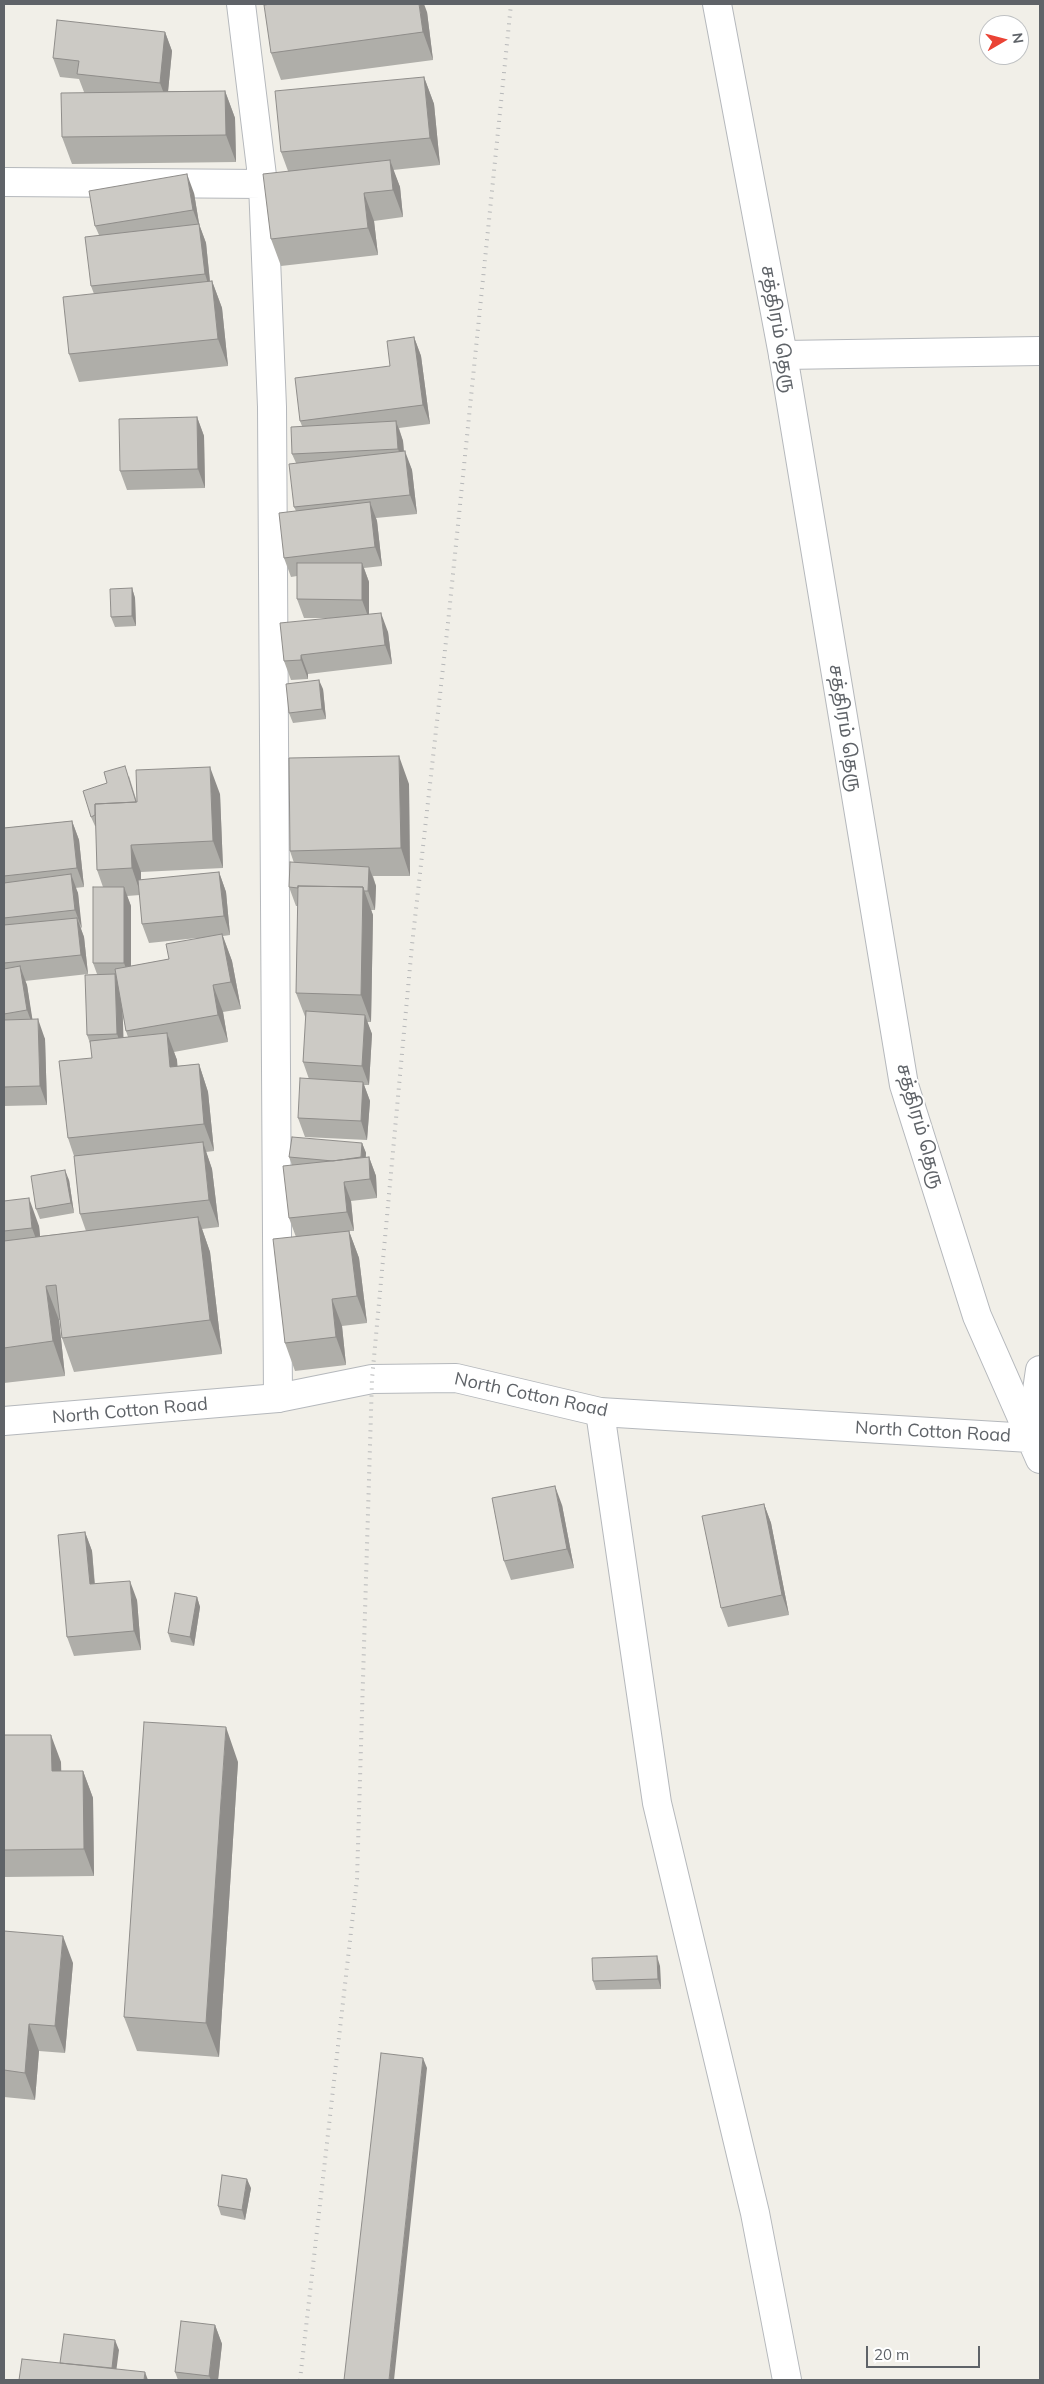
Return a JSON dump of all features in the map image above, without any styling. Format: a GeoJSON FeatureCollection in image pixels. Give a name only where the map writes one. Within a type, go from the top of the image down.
{"type":"FeatureCollection","features":[{"type":"Feature","properties":{"kind":"street"},"geometry":{"type":"LineString","coordinates":[[241,4],[263,184],[272,407],[278,1398]]}},
{"type":"Feature","properties":{"kind":"street","name":"சத்திரம் தெரு"},"geometry":{"type":"LineString","coordinates":[[717,4],[783,355],[904,1085],[977,1316],[1035,1448]]}},
{"type":"Feature","properties":{"kind":"street"},"geometry":{"type":"LineString","coordinates":[[4,182],[263,184]]}},
{"type":"Feature","properties":{"kind":"street"},"geometry":{"type":"LineString","coordinates":[[783,355],[1040,351]]}},
{"type":"Feature","properties":{"kind":"street"},"geometry":{"type":"LineString","coordinates":[[1035,1448],[1040,1370]]}},
{"type":"Feature","properties":{"kind":"street","name":"North Cotton Road"},"geometry":{"type":"LineString","coordinates":[[4,1421],[278,1398],[372,1379],[456,1378],[600,1412],[1035,1448]]}},
{"type":"Feature","properties":{"kind":"street"},"geometry":{"type":"LineString","coordinates":[[600,1412],[657,1803],[755,2213],[788,2380]]}},
{"type":"Feature","properties":{"kind":"building"},"geometry":{"type":"Polygon","coordinates":[[[419,4],[423,32],[271,53],[264,5],[419,4]]]}},
{"type":"Feature","properties":{"kind":"building"},"geometry":{"type":"Polygon","coordinates":[[[57,20],[165,32],[160,83],[77,74],[79,61],[53,58],[57,20]]]}},
{"type":"Feature","properties":{"kind":"building"},"geometry":{"type":"Polygon","coordinates":[[[424,77],[430,138],[281,152],[275,91],[424,77]]]}},
{"type":"Feature","properties":{"kind":"building"},"geometry":{"type":"Polygon","coordinates":[[[225,91],[226,135],[62,137],[61,93],[225,91]]]}},
{"type":"Feature","properties":{"kind":"building"},"geometry":{"type":"Polygon","coordinates":[[[390,160],[393,190],[364,193],[368,228],[271,239],[263,174],[390,160]]]}},
{"type":"Feature","properties":{"kind":"building"},"geometry":{"type":"Polygon","coordinates":[[[187,174],[193,210],[95,226],[89,191],[187,174]]]}},
{"type":"Feature","properties":{"kind":"building"},"geometry":{"type":"Polygon","coordinates":[[[199,224],[205,274],[91,286],[85,237],[199,224]]]}},
{"type":"Feature","properties":{"kind":"building"},"geometry":{"type":"Polygon","coordinates":[[[212,281],[218,339],[69,354],[63,297],[212,281]]]}},
{"type":"Feature","properties":{"kind":"building"},"geometry":{"type":"Polygon","coordinates":[[[414,337],[423,405],[300,421],[295,378],[390,366],[387,341],[414,337]]]}},
{"type":"Feature","properties":{"kind":"building"},"geometry":{"type":"Polygon","coordinates":[[[197,417],[198,469],[120,471],[119,419],[197,417]]]}},
{"type":"Feature","properties":{"kind":"building"},"geometry":{"type":"Polygon","coordinates":[[[396,421],[398,449],[292,454],[291,427],[396,421]]]}},
{"type":"Feature","properties":{"kind":"building"},"geometry":{"type":"Polygon","coordinates":[[[405,451],[410,495],[294,507],[289,464],[405,451]]]}},
{"type":"Feature","properties":{"kind":"building"},"geometry":{"type":"Polygon","coordinates":[[[370,502],[375,547],[284,558],[279,513],[370,502]]]}},
{"type":"Feature","properties":{"kind":"building"},"geometry":{"type":"Polygon","coordinates":[[[297,563],[362,563],[362,600],[297,599],[297,563]]]}},
{"type":"Feature","properties":{"kind":"building"},"geometry":{"type":"Polygon","coordinates":[[[132,588],[132,616],[111,617],[110,589],[132,588]]]}},
{"type":"Feature","properties":{"kind":"building"},"geometry":{"type":"Polygon","coordinates":[[[381,613],[385,645],[301,655],[301,660],[284,661],[280,623],[381,613]]]}},
{"type":"Feature","properties":{"kind":"building"},"geometry":{"type":"Polygon","coordinates":[[[319,680],[322,709],[289,713],[286,684],[319,680]]]}},
{"type":"Feature","properties":{"kind":"building"},"geometry":{"type":"Polygon","coordinates":[[[399,756],[401,848],[290,851],[289,758],[399,756]]]}},
{"type":"Feature","properties":{"kind":"building"},"geometry":{"type":"Polygon","coordinates":[[[125,766],[136,802],[95,804],[95,815],[91,817],[83,791],[107,783],[104,772],[125,766]]]}},
{"type":"Feature","properties":{"kind":"building"},"geometry":{"type":"Polygon","coordinates":[[[210,767],[213,841],[131,845],[132,868],[97,870],[95,804],[137,802],[136,770],[210,767]]]}},
{"type":"Feature","properties":{"kind":"building"},"geometry":{"type":"Polygon","coordinates":[[[72,821],[77,868],[4,876],[4,828],[72,821]]]}},
{"type":"Feature","properties":{"kind":"building"},"geometry":{"type":"Polygon","coordinates":[[[290,862],[369,867],[368,891],[364,891],[363,887],[289,887],[290,862]]]}},
{"type":"Feature","properties":{"kind":"building"},"geometry":{"type":"Polygon","coordinates":[[[219,872],[224,916],[142,924],[138,880],[219,872]]]}},
{"type":"Feature","properties":{"kind":"building"},"geometry":{"type":"Polygon","coordinates":[[[71,874],[75,910],[4,918],[4,883],[71,874]]]}},
{"type":"Feature","properties":{"kind":"building"},"geometry":{"type":"Polygon","coordinates":[[[298,886],[363,887],[361,995],[296,993],[298,886]]]}},
{"type":"Feature","properties":{"kind":"building"},"geometry":{"type":"Polygon","coordinates":[[[93,887],[124,887],[124,963],[93,963],[93,887]]]}},
{"type":"Feature","properties":{"kind":"building"},"geometry":{"type":"Polygon","coordinates":[[[77,918],[81,955],[4,963],[4,925],[77,918]]]}},
{"type":"Feature","properties":{"kind":"building"},"geometry":{"type":"Polygon","coordinates":[[[222,934],[231,982],[213,985],[218,1015],[126,1031],[115,969],[169,959],[166,944],[222,934]]]}},
{"type":"Feature","properties":{"kind":"building"},"geometry":{"type":"Polygon","coordinates":[[[20,966],[27,1010],[4,1014],[4,969],[20,966]]]}},
{"type":"Feature","properties":{"kind":"building"},"geometry":{"type":"Polygon","coordinates":[[[115,974],[117,1034],[87,1035],[85,975],[115,974]]]}},
{"type":"Feature","properties":{"kind":"building"},"geometry":{"type":"Polygon","coordinates":[[[306,1011],[365,1015],[362,1066],[303,1062],[306,1011]]]}},
{"type":"Feature","properties":{"kind":"building"},"geometry":{"type":"Polygon","coordinates":[[[38,1019],[40,1086],[4,1087],[4,1020],[38,1019]]]}},
{"type":"Feature","properties":{"kind":"building"},"geometry":{"type":"Polygon","coordinates":[[[167,1033],[170,1067],[199,1064],[204,1124],[68,1138],[59,1061],[92,1058],[90,1041],[167,1033]]]}},
{"type":"Feature","properties":{"kind":"building"},"geometry":{"type":"Polygon","coordinates":[[[300,1078],[363,1082],[361,1121],[298,1118],[300,1078]]]}},
{"type":"Feature","properties":{"kind":"building"},"geometry":{"type":"Polygon","coordinates":[[[292,1137],[362,1143],[361,1157],[333,1161],[289,1157],[292,1137]]]}},
{"type":"Feature","properties":{"kind":"building"},"geometry":{"type":"Polygon","coordinates":[[[203,1142],[209,1200],[80,1214],[74,1156],[203,1142]]]}},
{"type":"Feature","properties":{"kind":"building"},"geometry":{"type":"Polygon","coordinates":[[[369,1157],[370,1179],[344,1182],[347,1212],[289,1218],[283,1166],[369,1157]]]}},
{"type":"Feature","properties":{"kind":"building"},"geometry":{"type":"Polygon","coordinates":[[[65,1170],[71,1203],[36,1209],[31,1176],[65,1170]]]}},
{"type":"Feature","properties":{"kind":"building"},"geometry":{"type":"Polygon","coordinates":[[[29,1198],[32,1228],[4,1231],[4,1201],[29,1198]]]}},
{"type":"Feature","properties":{"kind":"building"},"geometry":{"type":"Polygon","coordinates":[[[198,1217],[210,1320],[62,1338],[56,1285],[46,1286],[53,1341],[4,1348],[4,1241],[198,1217]]]}},
{"type":"Feature","properties":{"kind":"building"},"geometry":{"type":"Polygon","coordinates":[[[349,1231],[357,1296],[332,1299],[336,1337],[285,1343],[273,1239],[349,1231]]]}},
{"type":"Feature","properties":{"kind":"building"},"geometry":{"type":"Polygon","coordinates":[[[555,1486],[567,1549],[504,1561],[492,1498],[555,1486]]]}},
{"type":"Feature","properties":{"kind":"building"},"geometry":{"type":"Polygon","coordinates":[[[764,1504],[782,1595],[721,1608],[702,1516],[764,1504]]]}},
{"type":"Feature","properties":{"kind":"building"},"geometry":{"type":"Polygon","coordinates":[[[85,1532],[90,1584],[130,1581],[134,1631],[67,1637],[58,1535],[85,1532]]]}},
{"type":"Feature","properties":{"kind":"building"},"geometry":{"type":"Polygon","coordinates":[[[175,1593],[197,1597],[190,1637],[168,1633],[175,1593]]]}},
{"type":"Feature","properties":{"kind":"building"},"geometry":{"type":"Polygon","coordinates":[[[144,1722],[226,1727],[206,2023],[124,2017],[144,1722]]]}},
{"type":"Feature","properties":{"kind":"building"},"geometry":{"type":"Polygon","coordinates":[[[4,1735],[51,1735],[52,1771],[83,1771],[84,1849],[4,1850],[4,1735]]]}},
{"type":"Feature","properties":{"kind":"building"},"geometry":{"type":"Polygon","coordinates":[[[4,1931],[63,1936],[55,2026],[29,2024],[25,2073],[4,2070],[4,1931]]]}},
{"type":"Feature","properties":{"kind":"building"},"geometry":{"type":"Polygon","coordinates":[[[657,1956],[658,1979],[593,1981],[592,1958],[657,1956]]]}},
{"type":"Feature","properties":{"kind":"building"},"geometry":{"type":"Polygon","coordinates":[[[381,2053],[423,2058],[389,2380],[344,2380],[381,2053]]]}},
{"type":"Feature","properties":{"kind":"building"},"geometry":{"type":"Polygon","coordinates":[[[222,2175],[247,2179],[242,2210],[218,2206],[222,2175]]]}},
{"type":"Feature","properties":{"kind":"building"},"geometry":{"type":"Polygon","coordinates":[[[181,2321],[215,2325],[209,2376],[175,2372],[181,2321]]]}},
{"type":"Feature","properties":{"kind":"building"},"geometry":{"type":"Polygon","coordinates":[[[64,2334],[115,2340],[112,2368],[60,2363],[64,2334]]]}},
{"type":"Feature","properties":{"kind":"building"},"geometry":{"type":"Polygon","coordinates":[[[22,2359],[145,2372],[144,2380],[19,2380],[22,2359]]]}},
{"type":"Feature","properties":{"kind":"railway"},"geometry":{"type":"LineString","coordinates":[[300,2380],[357,1879],[372,1379],[412,945],[448,623],[511,4]]}}]}
